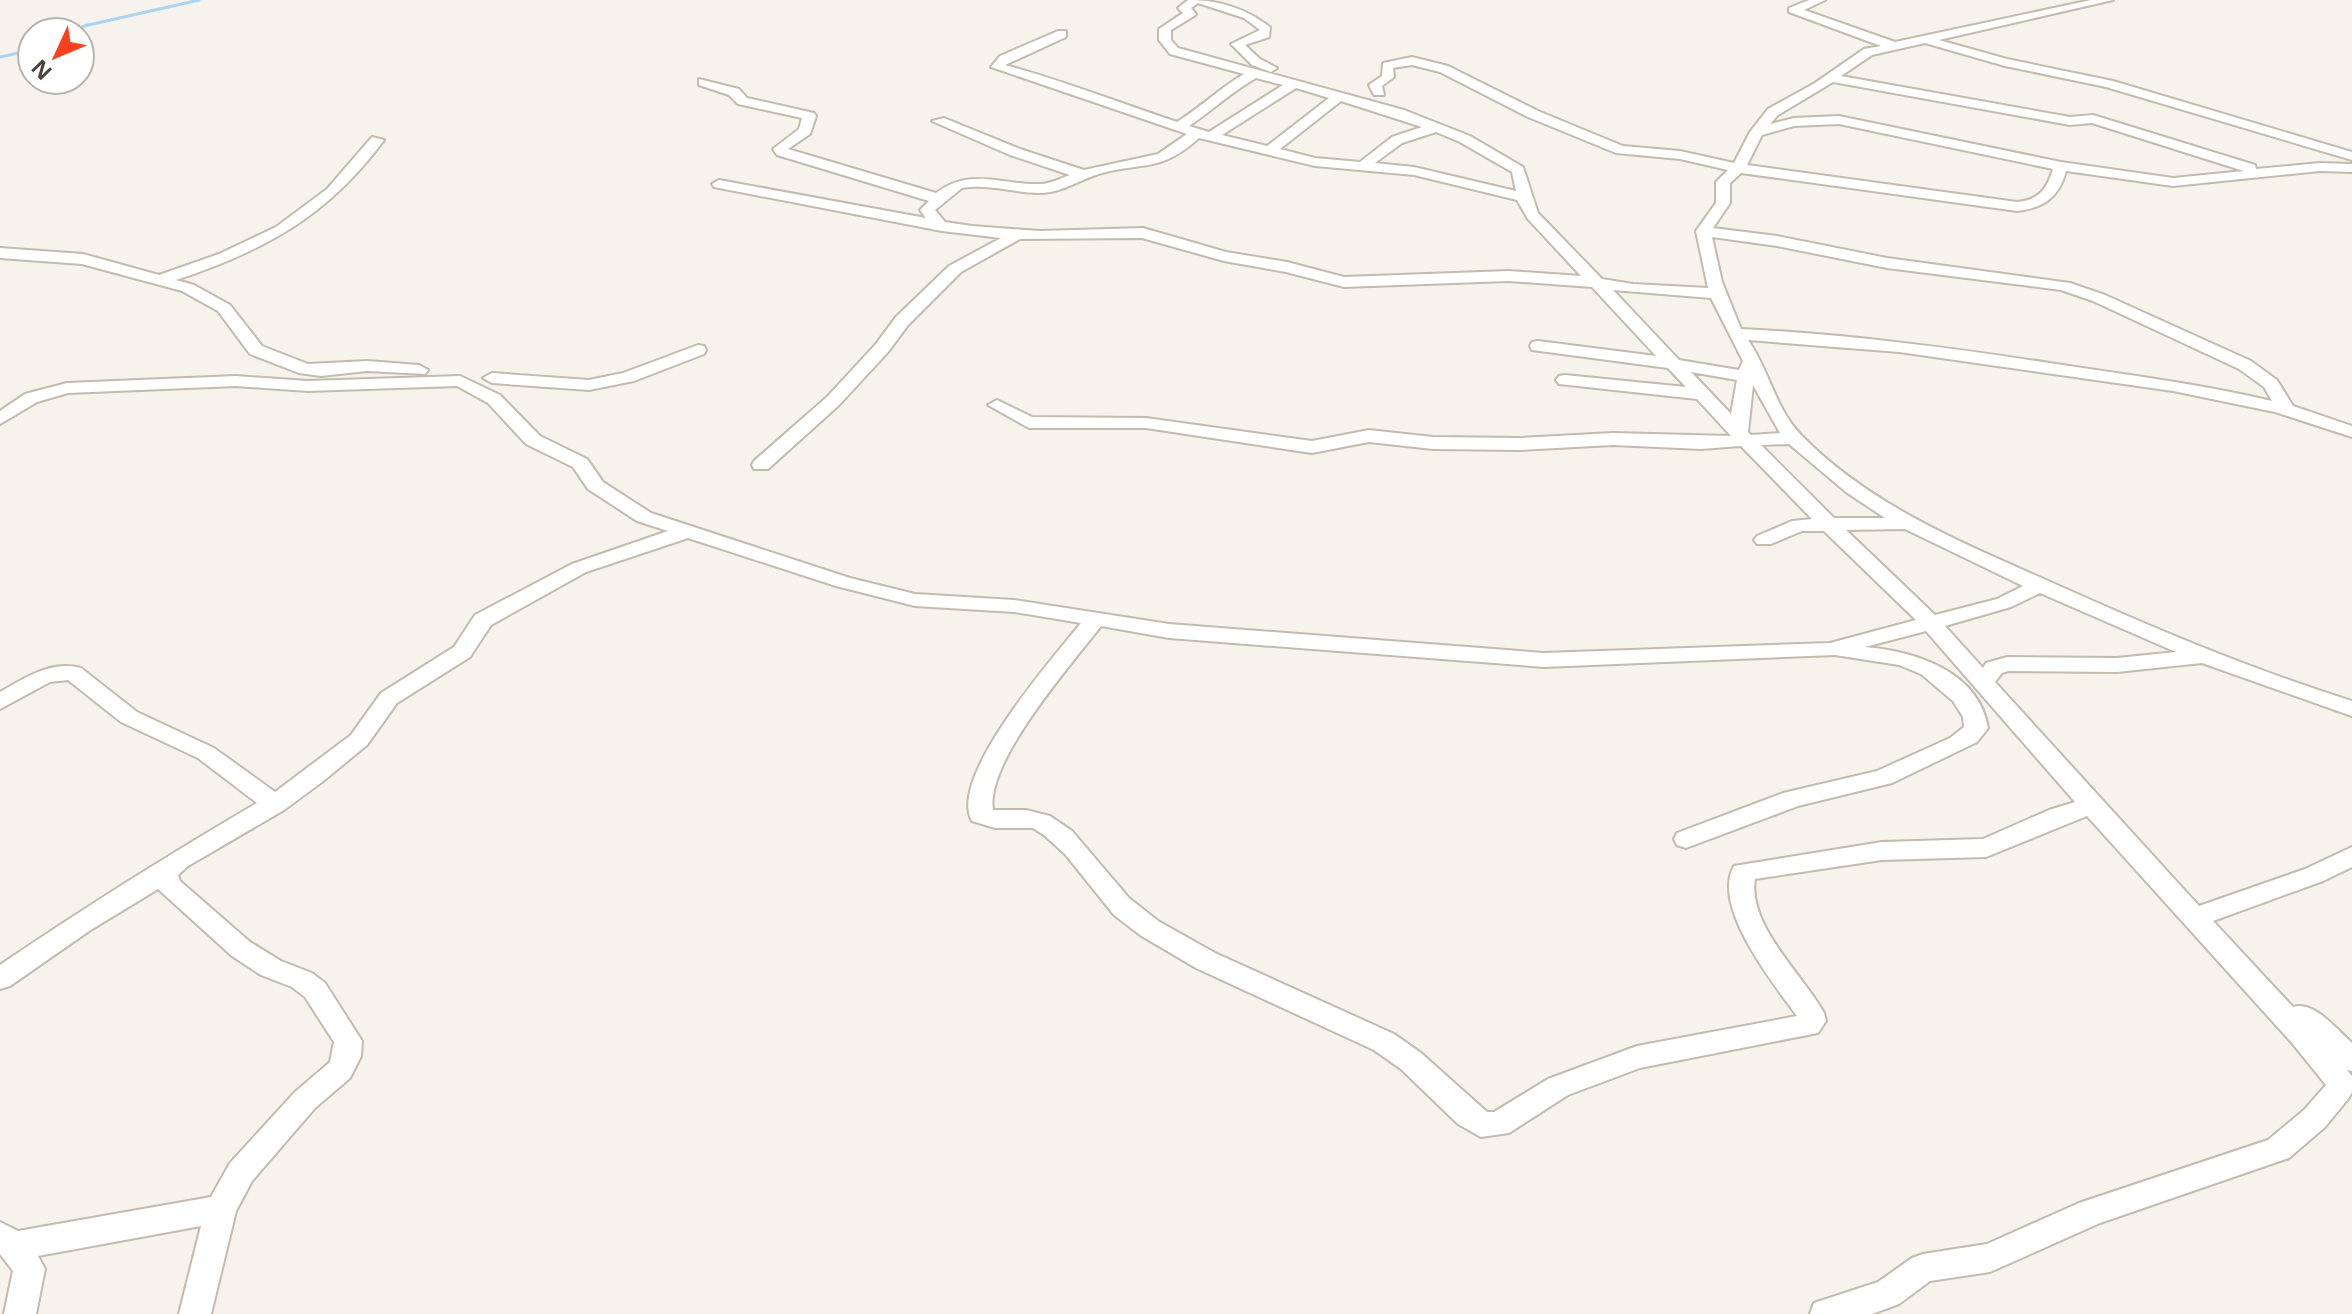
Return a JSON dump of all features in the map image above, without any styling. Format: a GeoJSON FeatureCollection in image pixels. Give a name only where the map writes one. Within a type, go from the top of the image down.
{"type":"FeatureCollection","features":[{"type":"Feature","properties":{"kind":"street"},"geometry":{"type":"LineString","coordinates":[[1195,0],[1184,8],[1190,14],[1165,29],[1163,34],[1171,49],[1399,113],[1465,139],[1518,170],[1522,176],[1522,197],[1533,216],[1827,524],[1931,623],[2092,806],[2327,1063],[2349,1083],[2293,1140],[2278,1149],[2090,1213],[1990,1258],[1923,1268],[1888,1294],[1826,1314]]}},
{"type":"Feature","properties":{"kind":"street"},"geometry":{"type":"LineString","coordinates":[[1201,0],[1248,16],[1266,29],[1265,34],[1237,43],[1256,62],[1379,92],[1448,124],[1465,139]]}},
{"type":"Feature","properties":{"kind":"street"},"geometry":{"type":"LineString","coordinates":[[1819,0],[1793,10],[1892,46]]}},
{"type":"Feature","properties":{"kind":"street"},"geometry":{"type":"LineString","coordinates":[[2107,0],[1868,52],[1779,108],[1757,132],[1738,168],[1723,182],[1723,203],[1704,231],[1718,293],[1748,368],[1794,438],[1843,480],[1910,523],[2040,585],[2200,656],[2352,709]]}},
{"type":"Feature","properties":{"kind":"street"},"geometry":{"type":"LineString","coordinates":[[2041,2],[2064,10]]}},
{"type":"Feature","properties":{"kind":"street"},"geometry":{"type":"LineString","coordinates":[[1062,34],[1004,59],[997,67],[1053,82],[1075,93],[1211,137],[1325,164],[1414,171],[1522,197]]}},
{"type":"Feature","properties":{"kind":"street"},"geometry":{"type":"LineString","coordinates":[[1921,39],[2005,62],[2109,84],[2352,156]]}},
{"type":"Feature","properties":{"kind":"street"},"geometry":{"type":"LineString","coordinates":[[1379,92],[1375,85],[1388,77],[1387,66],[1405,61],[1421,63],[1454,73],[1533,114],[1629,152],[1680,155],[1738,168],[2025,207],[2044,198],[2055,187],[2061,166]]}},
{"type":"Feature","properties":{"kind":"street"},"geometry":{"type":"LineString","coordinates":[[1178,128],[1209,107],[1225,90],[1255,73]]}},
{"type":"Feature","properties":{"kind":"street"},"geometry":{"type":"LineString","coordinates":[[1830,78],[2070,121],[2093,119],[2242,167],[2279,171]]}},
{"type":"Feature","properties":{"kind":"street"},"geometry":{"type":"LineString","coordinates":[[703,82],[734,92],[743,101],[809,116],[805,131],[780,149],[785,154],[937,199]]}},
{"type":"Feature","properties":{"kind":"street"},"geometry":{"type":"LineString","coordinates":[[1211,137],[1236,118],[1294,84]]}},
{"type":"Feature","properties":{"kind":"street"},"geometry":{"type":"LineString","coordinates":[[1271,150],[1338,97]]}},
{"type":"Feature","properties":{"kind":"street"},"geometry":{"type":"LineString","coordinates":[[1757,132],[1794,122],[1839,120],[2061,166],[2173,182],[2320,167],[2352,168]]}},
{"type":"Feature","properties":{"kind":"street"},"geometry":{"type":"LineString","coordinates":[[939,121],[1023,155],[1084,175]]}},
{"type":"Feature","properties":{"kind":"street"},"geometry":{"type":"LineString","coordinates":[[1408,147],[1439,129]]}},
{"type":"Feature","properties":{"kind":"street"},"geometry":{"type":"LineString","coordinates":[[1364,166],[1376,153],[1394,142],[1422,130],[1439,129]]}},
{"type":"Feature","properties":{"kind":"street"},"geometry":{"type":"LineString","coordinates":[[942,227],[927,210],[958,184],[970,182],[1041,189],[1084,175],[1163,157],[1177,150],[1196,133]]}},
{"type":"Feature","properties":{"kind":"street"},"geometry":{"type":"LineString","coordinates":[[158,280],[227,258],[281,233],[334,192],[352,174],[377,140]]}},
{"type":"Feature","properties":{"kind":"street"},"geometry":{"type":"LineString","coordinates":[[719,184],[942,227],[1016,235],[1143,233],[1224,256],[1287,267],[1344,282],[1481,276],[1718,293]]}},
{"type":"Feature","properties":{"kind":"street"},"geometry":{"type":"LineString","coordinates":[[1704,231],[1777,241],[1887,263],[2064,286],[2099,298],[2245,365],[2271,384],[2284,407]]}},
{"type":"Feature","properties":{"kind":"street"},"geometry":{"type":"LineString","coordinates":[[761,465],[833,401],[882,348],[902,321],[955,269],[1016,235]]}},
{"type":"Feature","properties":{"kind":"street"},"geometry":{"type":"LineString","coordinates":[[0,253],[83,259],[188,288],[217,302],[256,350],[305,369],[386,367],[589,385],[641,373],[698,350]]}},
{"type":"Feature","properties":{"kind":"street"},"geometry":{"type":"LineString","coordinates":[[1736,334],[1825,339],[2163,385],[2284,407],[2352,432]]}},
{"type":"Feature","properties":{"kind":"street"},"geometry":{"type":"LineString","coordinates":[[1538,346],[1672,363],[1748,368]]}},
{"type":"Feature","properties":{"kind":"street"},"geometry":{"type":"LineString","coordinates":[[1743,437],[1748,368]]}},
{"type":"Feature","properties":{"kind":"street"},"geometry":{"type":"LineString","coordinates":[[492,378],[496,382],[494,399]]}},
{"type":"Feature","properties":{"kind":"street"},"geometry":{"type":"LineString","coordinates":[[0,419],[31,398],[59,388],[236,381],[338,386],[449,380],[471,384],[494,399],[533,440],[587,469],[591,479],[601,489],[644,517],[843,582],[915,600],[1014,606],[1169,631],[1544,660],[1830,650],[1889,656],[1917,664],[1967,702],[1974,713],[1976,728],[1969,737],[1884,777],[1792,799],[1686,839]]}},
{"type":"Feature","properties":{"kind":"street"},"geometry":{"type":"LineString","coordinates":[[1565,380],[1700,394]]}},
{"type":"Feature","properties":{"kind":"street"},"geometry":{"type":"LineString","coordinates":[[997,405],[1029,423],[1146,423],[1312,447],[1369,436],[1433,443],[1520,444],[1613,439],[1681,444],[1743,437],[1794,438]]}},
{"type":"Feature","properties":{"kind":"street"},"geometry":{"type":"LineString","coordinates":[[1764,540],[1787,528],[1910,523]]}},
{"type":"Feature","properties":{"kind":"street"},"geometry":{"type":"LineString","coordinates":[[0,979],[80,924],[165,873],[179,860],[275,804],[359,740],[389,698],[462,652],[469,645],[475,626],[483,620],[579,568],[685,532]]}},
{"type":"Feature","properties":{"kind":"street"},"geometry":{"type":"LineString","coordinates":[[1830,650],[2004,603],[2040,585]]}},
{"type":"Feature","properties":{"kind":"street"},"geometry":{"type":"LineString","coordinates":[[1095,620],[1000,746],[978,802],[981,815],[993,819],[1026,819],[1049,827],[1081,857],[1122,908],[1151,929],[1184,948],[1386,1043],[1410,1059],[1481,1125],[1499,1124],[1558,1087],[1637,1057],[1725,1038],[1808,1025],[1812,1021],[1810,1013],[1758,937],[1747,912],[1740,880],[1743,872],[1882,851],[1986,848],[2058,816],[2092,806]]}},
{"type":"Feature","properties":{"kind":"street"},"geometry":{"type":"LineString","coordinates":[[1984,681],[1994,668],[2007,664],[2117,665],[2200,656]]}},
{"type":"Feature","properties":{"kind":"street"},"geometry":{"type":"LineString","coordinates":[[0,702],[45,676],[73,673],[129,717],[206,753],[275,804]]}},
{"type":"Feature","properties":{"kind":"street"},"geometry":{"type":"LineString","coordinates":[[2195,917],[2314,875],[2352,856]]}},
{"type":"Feature","properties":{"kind":"street"},"geometry":{"type":"LineString","coordinates":[[165,873],[169,886],[241,949],[271,968],[302,980],[315,990],[348,1041],[347,1056],[340,1070],[305,1100],[241,1172],[221,1209],[195,1314]]}},
{"type":"Feature","properties":{"kind":"street"},"geometry":{"type":"LineString","coordinates":[[20,1314],[29,1269],[7,1241],[221,1209]]}},
{"type":"Feature","properties":{"kind":"waterway"},"geometry":{"type":"LineString","coordinates":[[96,23],[199,0]]}},
{"type":"Feature","properties":{"kind":"waterway"},"geometry":{"type":"LineString","coordinates":[[0,57],[16,54]]}}]}
